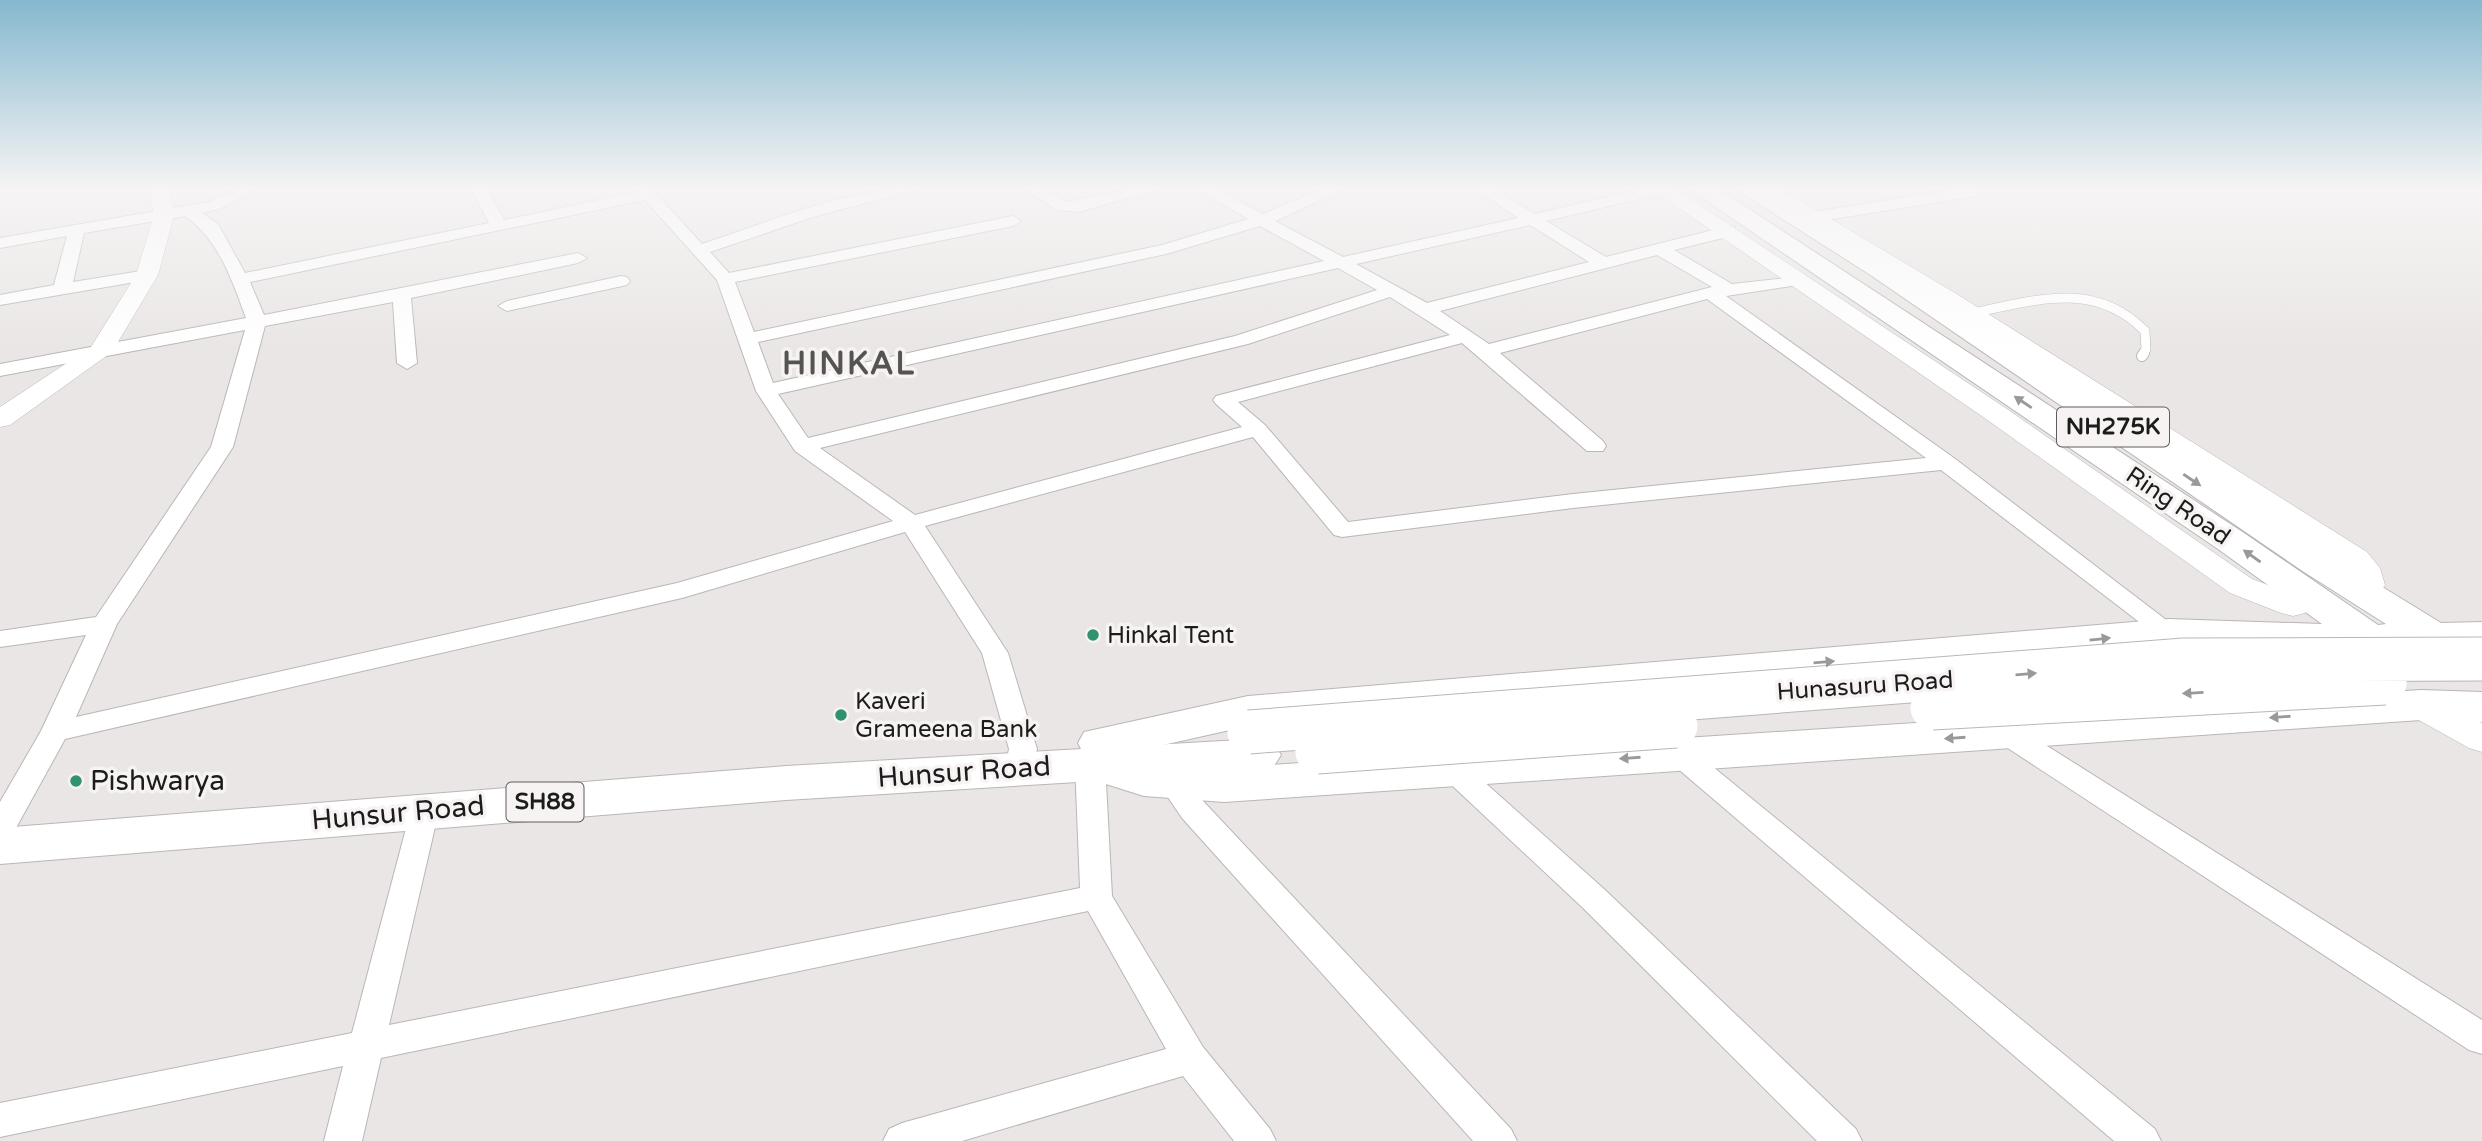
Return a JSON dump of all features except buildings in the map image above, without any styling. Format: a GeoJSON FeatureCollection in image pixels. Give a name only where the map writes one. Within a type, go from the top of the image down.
{"type":"FeatureCollection","features":[{"type":"Feature","properties":{"kind":"main road","name":"Ring Road"},"geometry":{"type":"LineString","coordinates":[[1777,241],[2290,596],[2368,638],[2482,706]]}},
{"type":"Feature","properties":{"kind":"main road","name":"Ring Road"},"geometry":{"type":"LineString","coordinates":[[1835,241],[1879,268],[2087,409],[2290,596],[2432,636],[2482,661]]}},
{"type":"Feature","properties":{"kind":"main road"},"geometry":{"type":"LineString","coordinates":[[1095,753],[1248,711],[2169,632],[2290,596],[2369,586],[2419,604],[2482,619]]}},
{"type":"Feature","properties":{"kind":"main road"},"geometry":{"type":"LineString","coordinates":[[2290,596],[2368,638],[2482,635]]}},
{"type":"Feature","properties":{"kind":"main road","name":"Hunasuru Road"},"geometry":{"type":"LineString","coordinates":[[1253,744],[2184,660],[2482,661]]}},
{"type":"Feature","properties":{"kind":"main road","name":"Hunasuru Road"},"geometry":{"type":"LineString","coordinates":[[1253,744],[1410,748],[1810,715],[2384,683],[2482,684]]}},
{"type":"Feature","properties":{"kind":"main road"},"geometry":{"type":"LineString","coordinates":[[1158,780],[1224,785],[2421,705],[2482,706]]}},
{"type":"Feature","properties":{"kind":"main road"},"geometry":{"type":"LineString","coordinates":[[1095,753],[1253,744]]}},
{"type":"Feature","properties":{"kind":"main road","name":"Hunsur Road"},"geometry":{"type":"LineString","coordinates":[[0,846],[1095,753]]}},
{"type":"Feature","properties":{"kind":"main road","name":"SH88"},"geometry":{"type":"LineString","coordinates":[[1095,753],[1158,780]]}},
{"type":"Feature","properties":{"kind":"main road"},"geometry":{"type":"LineString","coordinates":[[0,830],[1021,758]]}},
{"type":"Feature","properties":{"kind":"street"},"geometry":{"type":"LineString","coordinates":[[62,289],[74,241]]}},
{"type":"Feature","properties":{"kind":"street"},"geometry":{"type":"LineString","coordinates":[[0,419],[100,352],[147,275],[157,241]]}},
{"type":"Feature","properties":{"kind":"street"},"geometry":{"type":"LineString","coordinates":[[0,830],[55,731],[104,624],[222,447],[257,323],[240,279],[220,241]]}},
{"type":"Feature","properties":{"kind":"street"},"geometry":{"type":"LineString","coordinates":[[240,279],[417,241]]}},
{"type":"Feature","properties":{"kind":"street"},"geometry":{"type":"LineString","coordinates":[[689,241],[725,279],[766,391],[803,446],[911,523],[995,653],[1021,758]]}},
{"type":"Feature","properties":{"kind":"street"},"geometry":{"type":"LineString","coordinates":[[698,251],[725,241]]}},
{"type":"Feature","properties":{"kind":"street"},"geometry":{"type":"LineString","coordinates":[[725,279],[912,241]]}},
{"type":"Feature","properties":{"kind":"street"},"geometry":{"type":"LineString","coordinates":[[746,339],[1192,241]]}},
{"type":"Feature","properties":{"kind":"street"},"geometry":{"type":"LineString","coordinates":[[1300,241],[1425,309],[1486,351],[1595,446]]}},
{"type":"Feature","properties":{"kind":"street"},"geometry":{"type":"LineString","coordinates":[[766,391],[1038,328],[1342,265],[1442,241]]}},
{"type":"Feature","properties":{"kind":"street"},"geometry":{"type":"LineString","coordinates":[[1567,241],[1601,262]]}},
{"type":"Feature","properties":{"kind":"street"},"geometry":{"type":"LineString","coordinates":[[1425,309],[1601,262],[1692,241]]}},
{"type":"Feature","properties":{"kind":"street"},"geometry":{"type":"LineString","coordinates":[[1744,241],[2241,586],[2290,596]]}},
{"type":"Feature","properties":{"kind":"street"},"geometry":{"type":"LineString","coordinates":[[1853,241],[2186,448],[2356,559],[2364,568],[2369,586]]}},
{"type":"Feature","properties":{"kind":"street"},"geometry":{"type":"LineString","coordinates":[[1661,250],[2169,632]]}},
{"type":"Feature","properties":{"kind":"street"},"geometry":{"type":"LineString","coordinates":[[0,370],[402,295],[578,258]]}},
{"type":"Feature","properties":{"kind":"street"},"geometry":{"type":"LineString","coordinates":[[0,300],[147,275]]}},
{"type":"Feature","properties":{"kind":"street"},"geometry":{"type":"LineString","coordinates":[[494,276],[515,326]]}},
{"type":"Feature","properties":{"kind":"street"},"geometry":{"type":"LineString","coordinates":[[1486,351],[1718,291],[1799,280]]}},
{"type":"Feature","properties":{"kind":"street"},"geometry":{"type":"LineString","coordinates":[[507,306],[621,281]]}},
{"type":"Feature","properties":{"kind":"street"},"geometry":{"type":"LineString","coordinates":[[803,446],[1241,340],[1392,291]]}},
{"type":"Feature","properties":{"kind":"street"},"geometry":{"type":"LineString","coordinates":[[402,295],[407,363]]}},
{"type":"Feature","properties":{"kind":"street"},"geometry":{"type":"LineString","coordinates":[[1465,337],[1223,400],[1258,429],[1342,530],[1573,501],[1946,463]]}},
{"type":"Feature","properties":{"kind":"street"},"geometry":{"type":"LineString","coordinates":[[2087,409],[2186,448]]}},
{"type":"Feature","properties":{"kind":"street"},"geometry":{"type":"LineString","coordinates":[[55,731],[682,590],[911,523],[1258,429]]}},
{"type":"Feature","properties":{"kind":"street"},"geometry":{"type":"LineString","coordinates":[[0,639],[104,624]]}},
{"type":"Feature","properties":{"kind":"street"},"geometry":{"type":"LineString","coordinates":[[2421,705],[2482,739]]}},
{"type":"Feature","properties":{"kind":"street"},"geometry":{"type":"LineString","coordinates":[[2007,734],[2482,1039]]}},
{"type":"Feature","properties":{"kind":"street"},"geometry":{"type":"LineString","coordinates":[[1095,753],[1096,897],[1190,1058],[1257,1141]]}},
{"type":"Feature","properties":{"kind":"street"},"geometry":{"type":"LineString","coordinates":[[1680,755],[2142,1141]]}},
{"type":"Feature","properties":{"kind":"street"},"geometry":{"type":"LineString","coordinates":[[1453,770],[1593,898],[1843,1141]]}},
{"type":"Feature","properties":{"kind":"street"},"geometry":{"type":"LineString","coordinates":[[1158,780],[1193,810],[1498,1141]]}},
{"type":"Feature","properties":{"kind":"street"},"geometry":{"type":"LineString","coordinates":[[343,1141],[363,1048],[424,810]]}},
{"type":"Feature","properties":{"kind":"street"},"geometry":{"type":"LineString","coordinates":[[0,1120],[1096,897]]}},
{"type":"Feature","properties":{"kind":"street"},"geometry":{"type":"LineString","coordinates":[[902,1141],[1190,1058]]}},
{"type":"Feature","properties":{"kind":"lane"},"geometry":{"type":"LineString","coordinates":[[1972,313],[2067,295],[2117,310],[2137,322],[2146,331],[2146,349],[2142,356]]}},
{"type":"Feature","properties":{"kind":"place","name":"Hinkal Tent"},"geometry":{"type":"Point","coordinates":[1093,635]}},
{"type":"Feature","properties":{"kind":"place","name":"Kaveri Grameena Bank"},"geometry":{"type":"Point","coordinates":[841,715]}},
{"type":"Feature","properties":{"kind":"place","name":"Pishwarya"},"geometry":{"type":"Point","coordinates":[76,781]}},
{"type":"Feature","properties":{"kind":"district","name":"HINKAL"},"geometry":{"type":"Point","coordinates":[849,364]}}]}
